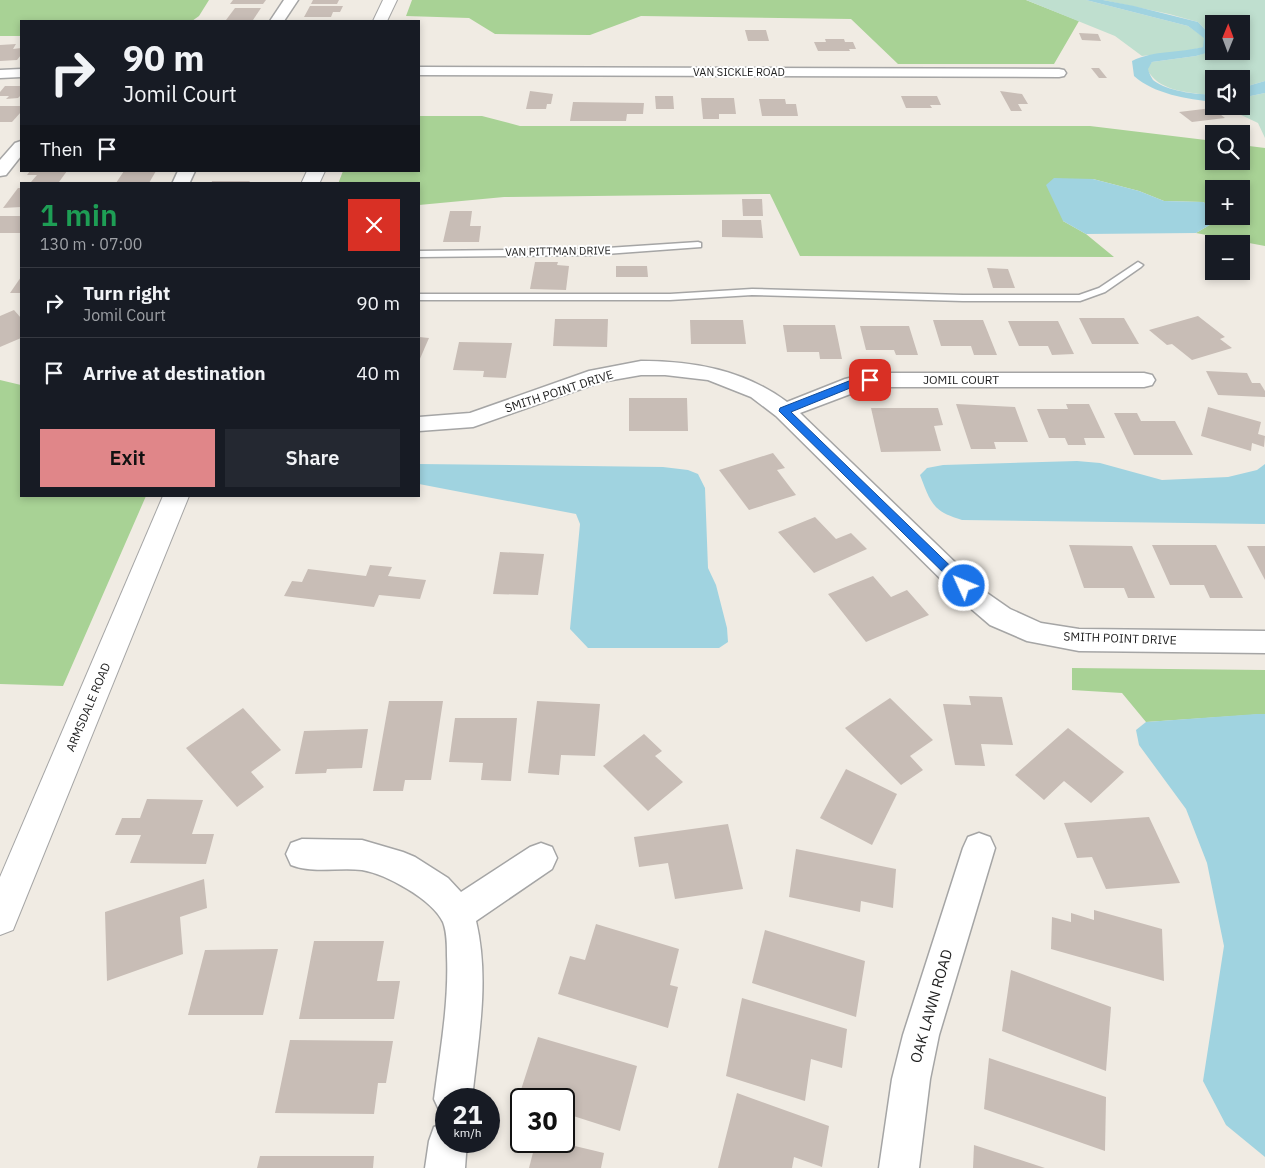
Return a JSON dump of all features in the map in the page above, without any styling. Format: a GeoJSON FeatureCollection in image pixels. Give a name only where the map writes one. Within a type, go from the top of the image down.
{"type":"FeatureCollection","features":[{"type":"Feature","properties":{"kind":"street"},"geometry":{"type":"LineString","coordinates":[[278,20],[291,0]]}},
{"type":"Feature","properties":{"kind":"street"},"geometry":{"type":"LineString","coordinates":[[380,20],[390,0]]}},
{"type":"Feature","properties":{"kind":"street","name":"VAN SICKLE ROAD"},"geometry":{"type":"LineString","coordinates":[[420,71],[1059,73]]}},
{"type":"Feature","properties":{"kind":"street"},"geometry":{"type":"LineString","coordinates":[[0,74],[20,73]]}},
{"type":"Feature","properties":{"kind":"street"},"geometry":{"type":"LineString","coordinates":[[0,171],[20,147]]}},
{"type":"Feature","properties":{"kind":"street","name":"SMITH POINT DRIVE"},"geometry":{"type":"LineString","coordinates":[[420,424],[473,420],[598,376],[641,368],[665,368],[712,374],[759,392],[784,411],[978,600],[1000,617],[1037,633],[1079,640],[1265,642]]}},
{"type":"Feature","properties":{"kind":"street","name":"JOMIL COURT"},"geometry":{"type":"LineString","coordinates":[[784,411],[853,384],[870,380],[1144,380]]}},
{"type":"Feature","properties":{"kind":"street","name":"ARMSDALE ROAD"},"geometry":{"type":"LineString","coordinates":[[0,918],[176,497]]}},
{"type":"Feature","properties":{"kind":"street","name":"OAK LAWN ROAD"},"geometry":{"type":"LineString","coordinates":[[899,1168],[911,1079],[921,1035],[979,848]]}},
{"type":"Feature","properties":{"kind":"street"},"geometry":{"type":"LineString","coordinates":[[302,854],[362,855],[403,868],[436,889],[458,914],[464,942],[466,984],[454,1088]]}},
{"type":"Feature","properties":{"kind":"street"},"geometry":{"type":"LineString","coordinates":[[458,914],[541,858]]}},
{"type":"Feature","properties":{"kind":"street"},"geometry":{"type":"LineString","coordinates":[[445,1168],[447,1153]]}},
{"type":"Feature","properties":{"kind":"lane","name":"VAN PITTMAN DRIVE"},"geometry":{"type":"LineString","coordinates":[[420,254],[592,252],[698,245]]}},
{"type":"Feature","properties":{"kind":"lane"},"geometry":{"type":"LineString","coordinates":[[420,297],[670,297],[752,292],[963,298],[1080,298],[1102,290],[1138,265]]}},
{"type":"Feature","properties":{"kind":"green space"},"geometry":{"type":"Polygon","coordinates":[[[0,0],[209,0],[199,16],[193,20],[20,20],[20,36],[0,36],[0,0]]]}},
{"type":"Feature","properties":{"kind":"green space"},"geometry":{"type":"Polygon","coordinates":[[[412,0],[1026,0],[1079,21],[1054,64],[898,64],[851,19],[641,16],[590,35],[495,34],[469,18],[406,16],[412,0]]]}},
{"type":"Feature","properties":{"kind":"green space"},"geometry":{"type":"Polygon","coordinates":[[[1026,0],[1086,0],[1188,26],[1205,38],[1204,47],[1187,51],[1142,56],[1115,36],[1026,0]]]}},
{"type":"Feature","properties":{"kind":"green space"},"geometry":{"type":"Polygon","coordinates":[[[1103,0],[1265,0],[1265,81],[1250,85],[1250,70],[1205,70],[1205,95],[1173,89],[1158,82],[1147,69],[1152,62],[1205,53],[1205,60],[1250,60],[1250,15],[1205,15],[1205,29],[1198,22],[1103,0]]]}},
{"type":"Feature","properties":{"kind":"green space"},"geometry":{"type":"Polygon","coordinates":[[[1265,93],[1265,138],[1258,123],[1241,115],[1250,115],[1250,96],[1265,93]]]}},
{"type":"Feature","properties":{"kind":"green space"},"geometry":{"type":"Polygon","coordinates":[[[420,116],[482,116],[520,126],[1090,126],[1205,140],[1205,170],[1250,170],[1250,146],[1265,148],[1265,246],[1250,243],[1250,235],[1207,235],[1196,233],[1210,225],[1250,225],[1250,180],[1205,180],[1205,203],[1164,201],[1139,191],[1093,179],[1063,221],[1086,234],[1114,257],[800,256],[770,194],[504,197],[420,205],[420,182],[339,182],[343,172],[420,172],[420,116]]]}},
{"type":"Feature","properties":{"kind":"green space"},"geometry":{"type":"Polygon","coordinates":[[[0,380],[20,385],[20,497],[146,497],[63,686],[0,684],[0,380]]]}},
{"type":"Feature","properties":{"kind":"green space"},"geometry":{"type":"Polygon","coordinates":[[[1072,668],[1265,670],[1265,714],[1146,722],[1122,693],[1072,690],[1072,668]]]}},
{"type":"Feature","properties":{"kind":"water"},"geometry":{"type":"Polygon","coordinates":[[[1086,0],[1103,0],[1134,6],[1198,22],[1205,29],[1205,53],[1152,62],[1148,69],[1153,80],[1158,84],[1182,92],[1205,94],[1205,101],[1171,95],[1151,87],[1134,76],[1132,61],[1140,57],[1203,47],[1204,38],[1188,26],[1086,0]]]}},
{"type":"Feature","properties":{"kind":"water"},"geometry":{"type":"Polygon","coordinates":[[[1265,81],[1265,93],[1250,96],[1250,85],[1265,81]]]}},
{"type":"Feature","properties":{"kind":"water"},"geometry":{"type":"Polygon","coordinates":[[[1054,178],[1093,179],[1139,191],[1164,201],[1203,202],[1205,203],[1205,225],[1210,225],[1196,233],[1086,234],[1063,221],[1046,185],[1054,178]]]}},
{"type":"Feature","properties":{"kind":"water"},"geometry":{"type":"Polygon","coordinates":[[[1077,461],[1100,463],[1162,480],[1228,477],[1257,470],[1265,464],[1265,524],[962,520],[944,513],[934,505],[920,475],[927,468],[943,465],[1077,461]]]}},
{"type":"Feature","properties":{"kind":"water"},"geometry":{"type":"Polygon","coordinates":[[[420,464],[663,467],[688,470],[698,474],[705,488],[708,568],[716,585],[727,628],[728,642],[719,648],[588,648],[570,629],[580,524],[576,514],[420,484],[420,464]]]}},
{"type":"Feature","properties":{"kind":"water"},"geometry":{"type":"Polygon","coordinates":[[[1265,714],[1265,1157],[1226,1125],[1203,1081],[1224,946],[1207,863],[1186,809],[1139,745],[1136,730],[1146,722],[1265,714]]]}},
{"type":"Feature","properties":{"kind":"building"},"geometry":{"type":"Polygon","coordinates":[[[233,0],[266,0],[263,4],[230,4],[233,0]]]}},
{"type":"Feature","properties":{"kind":"building"},"geometry":{"type":"Polygon","coordinates":[[[313,0],[339,0],[337,4],[311,4],[313,0]]]}},
{"type":"Feature","properties":{"kind":"building"},"geometry":{"type":"Polygon","coordinates":[[[310,6],[343,6],[340,12],[333,12],[331,17],[304,17],[310,6]]]}},
{"type":"Feature","properties":{"kind":"building"},"geometry":{"type":"Polygon","coordinates":[[[235,8],[261,8],[253,20],[226,20],[235,8]]]}},
{"type":"Feature","properties":{"kind":"building"},"geometry":{"type":"Polygon","coordinates":[[[745,30],[766,30],[769,41],[748,41],[745,30]]]}},
{"type":"Feature","properties":{"kind":"building"},"geometry":{"type":"Polygon","coordinates":[[[1079,33],[1098,34],[1101,41],[1082,40],[1079,33]]]}},
{"type":"Feature","properties":{"kind":"building"},"geometry":{"type":"Polygon","coordinates":[[[825,39],[844,39],[845,42],[853,42],[856,49],[849,49],[850,51],[818,51],[814,42],[826,42],[825,39]]]}},
{"type":"Feature","properties":{"kind":"building"},"geometry":{"type":"Polygon","coordinates":[[[16,44],[13,49],[20,48],[20,56],[17,60],[0,61],[0,45],[16,44]]]}},
{"type":"Feature","properties":{"kind":"building"},"geometry":{"type":"Polygon","coordinates":[[[1091,68],[1099,68],[1107,78],[1099,78],[1091,68]]]}},
{"type":"Feature","properties":{"kind":"building"},"geometry":{"type":"Polygon","coordinates":[[[5,86],[20,86],[20,96],[18,98],[6,99],[9,96],[0,96],[0,92],[5,86]]]}},
{"type":"Feature","properties":{"kind":"building"},"geometry":{"type":"Polygon","coordinates":[[[530,91],[553,94],[551,104],[547,104],[546,109],[526,109],[530,91]]]}},
{"type":"Feature","properties":{"kind":"building"},"geometry":{"type":"Polygon","coordinates":[[[1000,91],[1022,94],[1028,104],[1018,104],[1022,111],[1011,111],[1000,91]]]}},
{"type":"Feature","properties":{"kind":"building"},"geometry":{"type":"Polygon","coordinates":[[[655,96],[673,96],[674,109],[656,109],[655,96]]]}},
{"type":"Feature","properties":{"kind":"building"},"geometry":{"type":"Polygon","coordinates":[[[901,96],[937,96],[941,105],[930,105],[932,108],[906,108],[901,96]]]}},
{"type":"Feature","properties":{"kind":"building"},"geometry":{"type":"Polygon","coordinates":[[[701,98],[734,98],[736,114],[719,114],[719,119],[703,119],[701,98]]]}},
{"type":"Feature","properties":{"kind":"building"},"geometry":{"type":"Polygon","coordinates":[[[759,99],[785,99],[786,104],[796,104],[798,116],[762,116],[759,99]]]}},
{"type":"Feature","properties":{"kind":"building"},"geometry":{"type":"Polygon","coordinates":[[[573,102],[644,103],[643,114],[627,114],[626,121],[570,121],[573,102]]]}},
{"type":"Feature","properties":{"kind":"building"},"geometry":{"type":"Polygon","coordinates":[[[0,106],[20,106],[20,113],[12,122],[0,122],[0,106]]]}},
{"type":"Feature","properties":{"kind":"building"},"geometry":{"type":"Polygon","coordinates":[[[1205,109],[1205,115],[1221,115],[1225,118],[1192,122],[1179,112],[1205,109]]]}},
{"type":"Feature","properties":{"kind":"building"},"geometry":{"type":"Polygon","coordinates":[[[29,172],[66,172],[59,182],[31,182],[37,175],[27,175],[29,172]]]}},
{"type":"Feature","properties":{"kind":"building"},"geometry":{"type":"Polygon","coordinates":[[[123,172],[155,172],[150,182],[117,182],[123,172]]]}},
{"type":"Feature","properties":{"kind":"building"},"geometry":{"type":"Polygon","coordinates":[[[212,181],[250,181],[249,182],[212,181]]]}},
{"type":"Feature","properties":{"kind":"building"},"geometry":{"type":"Polygon","coordinates":[[[18,188],[20,188],[20,207],[3,208],[18,188]]]}},
{"type":"Feature","properties":{"kind":"building"},"geometry":{"type":"Polygon","coordinates":[[[742,199],[762,199],[763,216],[743,216],[742,199]]]}},
{"type":"Feature","properties":{"kind":"building"},"geometry":{"type":"Polygon","coordinates":[[[450,211],[472,211],[470,226],[481,226],[479,242],[443,242],[450,211]]]}},
{"type":"Feature","properties":{"kind":"building"},"geometry":{"type":"Polygon","coordinates":[[[0,216],[20,216],[20,233],[0,233],[0,216]]]}},
{"type":"Feature","properties":{"kind":"building"},"geometry":{"type":"Polygon","coordinates":[[[722,220],[761,220],[763,238],[722,237],[722,220]]]}},
{"type":"Feature","properties":{"kind":"building"},"geometry":{"type":"Polygon","coordinates":[[[535,262],[558,262],[557,265],[569,266],[566,290],[530,289],[535,262]]]}},
{"type":"Feature","properties":{"kind":"building"},"geometry":{"type":"Polygon","coordinates":[[[616,266],[647,266],[648,277],[616,277],[616,266]]]}},
{"type":"Feature","properties":{"kind":"building"},"geometry":{"type":"Polygon","coordinates":[[[987,268],[1008,269],[1015,288],[993,288],[987,268]]]}},
{"type":"Feature","properties":{"kind":"building"},"geometry":{"type":"Polygon","coordinates":[[[20,278],[20,293],[10,293],[20,278]]]}},
{"type":"Feature","properties":{"kind":"building"},"geometry":{"type":"Polygon","coordinates":[[[14,310],[20,317],[20,338],[0,347],[0,316],[14,310]]]}},
{"type":"Feature","properties":{"kind":"building"},"geometry":{"type":"Polygon","coordinates":[[[1198,316],[1225,337],[1220,339],[1232,348],[1192,360],[1172,344],[1167,345],[1149,330],[1198,316]]]}},
{"type":"Feature","properties":{"kind":"building"},"geometry":{"type":"Polygon","coordinates":[[[1079,318],[1124,318],[1139,344],[1092,344],[1079,318]]]}},
{"type":"Feature","properties":{"kind":"building"},"geometry":{"type":"Polygon","coordinates":[[[555,319],[608,319],[607,347],[553,346],[555,319]]]}},
{"type":"Feature","properties":{"kind":"building"},"geometry":{"type":"Polygon","coordinates":[[[690,320],[743,320],[746,344],[691,344],[690,320]]]}},
{"type":"Feature","properties":{"kind":"building"},"geometry":{"type":"Polygon","coordinates":[[[933,320],[983,320],[997,355],[974,355],[971,346],[941,346],[933,320]]]}},
{"type":"Feature","properties":{"kind":"building"},"geometry":{"type":"Polygon","coordinates":[[[1008,321],[1058,321],[1074,354],[1052,355],[1048,346],[1019,346],[1008,321]]]}},
{"type":"Feature","properties":{"kind":"building"},"geometry":{"type":"Polygon","coordinates":[[[783,325],[835,325],[842,359],[820,359],[819,352],[787,352],[783,325]]]}},
{"type":"Feature","properties":{"kind":"building"},"geometry":{"type":"Polygon","coordinates":[[[860,326],[909,326],[918,355],[896,355],[894,350],[866,350],[860,326]]]}},
{"type":"Feature","properties":{"kind":"building"},"geometry":{"type":"Polygon","coordinates":[[[420,337],[429,338],[420,359],[420,337]]]}},
{"type":"Feature","properties":{"kind":"building"},"geometry":{"type":"Polygon","coordinates":[[[459,342],[512,343],[506,378],[483,377],[484,371],[453,370],[459,342]]]}},
{"type":"Feature","properties":{"kind":"building"},"geometry":{"type":"Polygon","coordinates":[[[1206,371],[1247,373],[1252,383],[1260,383],[1265,391],[1265,397],[1218,395],[1206,371]]]}},
{"type":"Feature","properties":{"kind":"building"},"geometry":{"type":"Polygon","coordinates":[[[629,398],[687,398],[688,431],[629,431],[629,398]]]}},
{"type":"Feature","properties":{"kind":"building"},"geometry":{"type":"Polygon","coordinates":[[[956,404],[1015,407],[1028,442],[994,442],[996,449],[971,449],[956,404]]]}},
{"type":"Feature","properties":{"kind":"building"},"geometry":{"type":"Polygon","coordinates":[[[1066,404],[1089,404],[1105,438],[1084,438],[1086,445],[1068,445],[1065,438],[1049,438],[1037,409],[1068,409],[1066,404]]]}},
{"type":"Feature","properties":{"kind":"building"},"geometry":{"type":"Polygon","coordinates":[[[1208,407],[1261,422],[1258,434],[1265,436],[1264,447],[1252,443],[1251,451],[1201,436],[1208,407]]]}},
{"type":"Feature","properties":{"kind":"building"},"geometry":{"type":"Polygon","coordinates":[[[871,408],[938,408],[943,425],[934,426],[941,451],[881,452],[871,408]]]}},
{"type":"Feature","properties":{"kind":"building"},"geometry":{"type":"Polygon","coordinates":[[[1114,413],[1137,413],[1141,421],[1175,421],[1193,455],[1134,455],[1114,413]]]}},
{"type":"Feature","properties":{"kind":"building"},"geometry":{"type":"Polygon","coordinates":[[[773,453],[785,468],[777,470],[796,495],[749,510],[719,470],[773,453]]]}},
{"type":"Feature","properties":{"kind":"building"},"geometry":{"type":"Polygon","coordinates":[[[815,517],[836,539],[851,533],[867,549],[814,573],[778,532],[815,517]]]}},
{"type":"Feature","properties":{"kind":"building"},"geometry":{"type":"Polygon","coordinates":[[[1069,545],[1132,546],[1155,598],[1128,598],[1124,588],[1084,588],[1069,545]]]}},
{"type":"Feature","properties":{"kind":"building"},"geometry":{"type":"Polygon","coordinates":[[[1152,545],[1216,545],[1243,598],[1210,598],[1204,585],[1170,585],[1152,545]]]}},
{"type":"Feature","properties":{"kind":"building"},"geometry":{"type":"Polygon","coordinates":[[[1247,546],[1265,546],[1265,580],[1247,546]]]}},
{"type":"Feature","properties":{"kind":"building"},"geometry":{"type":"Polygon","coordinates":[[[500,552],[544,554],[538,595],[493,594],[500,552]]]}},
{"type":"Feature","properties":{"kind":"building"},"geometry":{"type":"Polygon","coordinates":[[[370,565],[392,567],[388,576],[426,580],[420,599],[379,595],[374,607],[284,596],[292,581],[302,582],[308,569],[366,576],[370,565]]]}},
{"type":"Feature","properties":{"kind":"building"},"geometry":{"type":"Polygon","coordinates":[[[873,576],[891,597],[907,590],[929,615],[866,642],[828,594],[873,576]]]}},
{"type":"Feature","properties":{"kind":"building"},"geometry":{"type":"Polygon","coordinates":[[[969,696],[1002,697],[1013,745],[981,744],[985,766],[955,765],[943,704],[971,705],[969,696]]]}},
{"type":"Feature","properties":{"kind":"building"},"geometry":{"type":"Polygon","coordinates":[[[890,698],[933,740],[910,756],[923,770],[901,785],[845,728],[890,698]]]}},
{"type":"Feature","properties":{"kind":"building"},"geometry":{"type":"Polygon","coordinates":[[[389,701],[443,701],[431,780],[405,780],[403,791],[373,791],[389,701]]]}},
{"type":"Feature","properties":{"kind":"building"},"geometry":{"type":"Polygon","coordinates":[[[537,701],[600,704],[595,756],[561,755],[559,775],[528,773],[537,701]]]}},
{"type":"Feature","properties":{"kind":"building"},"geometry":{"type":"Polygon","coordinates":[[[243,708],[281,750],[251,772],[264,787],[237,807],[186,748],[243,708]]]}},
{"type":"Feature","properties":{"kind":"building"},"geometry":{"type":"Polygon","coordinates":[[[455,718],[517,718],[511,781],[481,780],[483,763],[449,762],[455,718]]]}},
{"type":"Feature","properties":{"kind":"building"},"geometry":{"type":"Polygon","coordinates":[[[1068,728],[1124,772],[1091,803],[1064,781],[1044,800],[1015,775],[1068,728]]]}},
{"type":"Feature","properties":{"kind":"building"},"geometry":{"type":"Polygon","coordinates":[[[368,729],[362,768],[327,769],[326,773],[295,774],[304,731],[368,729]]]}},
{"type":"Feature","properties":{"kind":"building"},"geometry":{"type":"Polygon","coordinates":[[[644,734],[662,751],[655,756],[683,782],[648,811],[603,766],[644,734]]]}},
{"type":"Feature","properties":{"kind":"building"},"geometry":{"type":"Polygon","coordinates":[[[846,769],[897,794],[872,845],[820,818],[846,769]]]}},
{"type":"Feature","properties":{"kind":"building"},"geometry":{"type":"Polygon","coordinates":[[[147,799],[203,800],[192,834],[214,834],[206,864],[130,863],[141,835],[115,835],[122,818],[140,818],[147,799]]]}},
{"type":"Feature","properties":{"kind":"building"},"geometry":{"type":"Polygon","coordinates":[[[1149,817],[1180,883],[1106,889],[1092,857],[1077,858],[1064,823],[1149,817]]]}},
{"type":"Feature","properties":{"kind":"building"},"geometry":{"type":"Polygon","coordinates":[[[728,824],[743,889],[675,899],[668,863],[639,867],[634,837],[728,824]]]}},
{"type":"Feature","properties":{"kind":"building"},"geometry":{"type":"Polygon","coordinates":[[[796,849],[896,869],[893,908],[861,901],[860,912],[789,897],[796,849]]]}},
{"type":"Feature","properties":{"kind":"building"},"geometry":{"type":"Polygon","coordinates":[[[204,879],[207,908],[180,917],[183,954],[107,981],[105,912],[204,879]]]}},
{"type":"Feature","properties":{"kind":"building"},"geometry":{"type":"Polygon","coordinates":[[[1094,910],[1162,929],[1164,981],[1051,949],[1052,917],[1071,922],[1071,913],[1094,920],[1094,910]]]}},
{"type":"Feature","properties":{"kind":"building"},"geometry":{"type":"Polygon","coordinates":[[[596,924],[679,949],[670,985],[678,987],[668,1028],[558,994],[570,956],[585,960],[596,924]]]}},
{"type":"Feature","properties":{"kind":"building"},"geometry":{"type":"Polygon","coordinates":[[[765,930],[865,961],[856,1017],[752,983],[765,930]]]}},
{"type":"Feature","properties":{"kind":"building"},"geometry":{"type":"Polygon","coordinates":[[[314,941],[384,941],[377,981],[400,981],[394,1019],[299,1019],[314,941]]]}},
{"type":"Feature","properties":{"kind":"building"},"geometry":{"type":"Polygon","coordinates":[[[278,949],[263,1015],[188,1015],[205,950],[278,949]]]}},
{"type":"Feature","properties":{"kind":"building"},"geometry":{"type":"Polygon","coordinates":[[[1011,970],[1111,1007],[1106,1071],[1002,1031],[1011,970]]]}},
{"type":"Feature","properties":{"kind":"building"},"geometry":{"type":"Polygon","coordinates":[[[742,998],[847,1029],[842,1068],[811,1059],[805,1101],[726,1076],[742,998]]]}},
{"type":"Feature","properties":{"kind":"building"},"geometry":{"type":"Polygon","coordinates":[[[538,1037],[637,1066],[620,1131],[575,1117],[575,1088],[522,1088],[538,1037]]]}},
{"type":"Feature","properties":{"kind":"building"},"geometry":{"type":"Polygon","coordinates":[[[290,1040],[393,1041],[386,1083],[378,1083],[374,1114],[275,1113],[290,1040]]]}},
{"type":"Feature","properties":{"kind":"building"},"geometry":{"type":"Polygon","coordinates":[[[989,1058],[1106,1097],[1105,1151],[984,1109],[989,1058]]]}},
{"type":"Feature","properties":{"kind":"building"},"geometry":{"type":"Polygon","coordinates":[[[737,1093],[829,1126],[822,1167],[794,1157],[792,1168],[718,1168],[737,1093]]]}},
{"type":"Feature","properties":{"kind":"building"},"geometry":{"type":"Polygon","coordinates":[[[974,1145],[1045,1168],[973,1168],[974,1145]]]}},
{"type":"Feature","properties":{"kind":"building"},"geometry":{"type":"Polygon","coordinates":[[[575,1146],[604,1153],[601,1168],[529,1168],[533,1153],[575,1153],[575,1146]]]}},
{"type":"Feature","properties":{"kind":"building"},"geometry":{"type":"Polygon","coordinates":[[[260,1156],[374,1156],[373,1168],[257,1168],[260,1156]]]}},
{"type":"Feature","properties":{"kind":"route"},"geometry":{"type":"LineString","coordinates":[[870,380],[853,384],[784,411],[964,586]]}}]}
